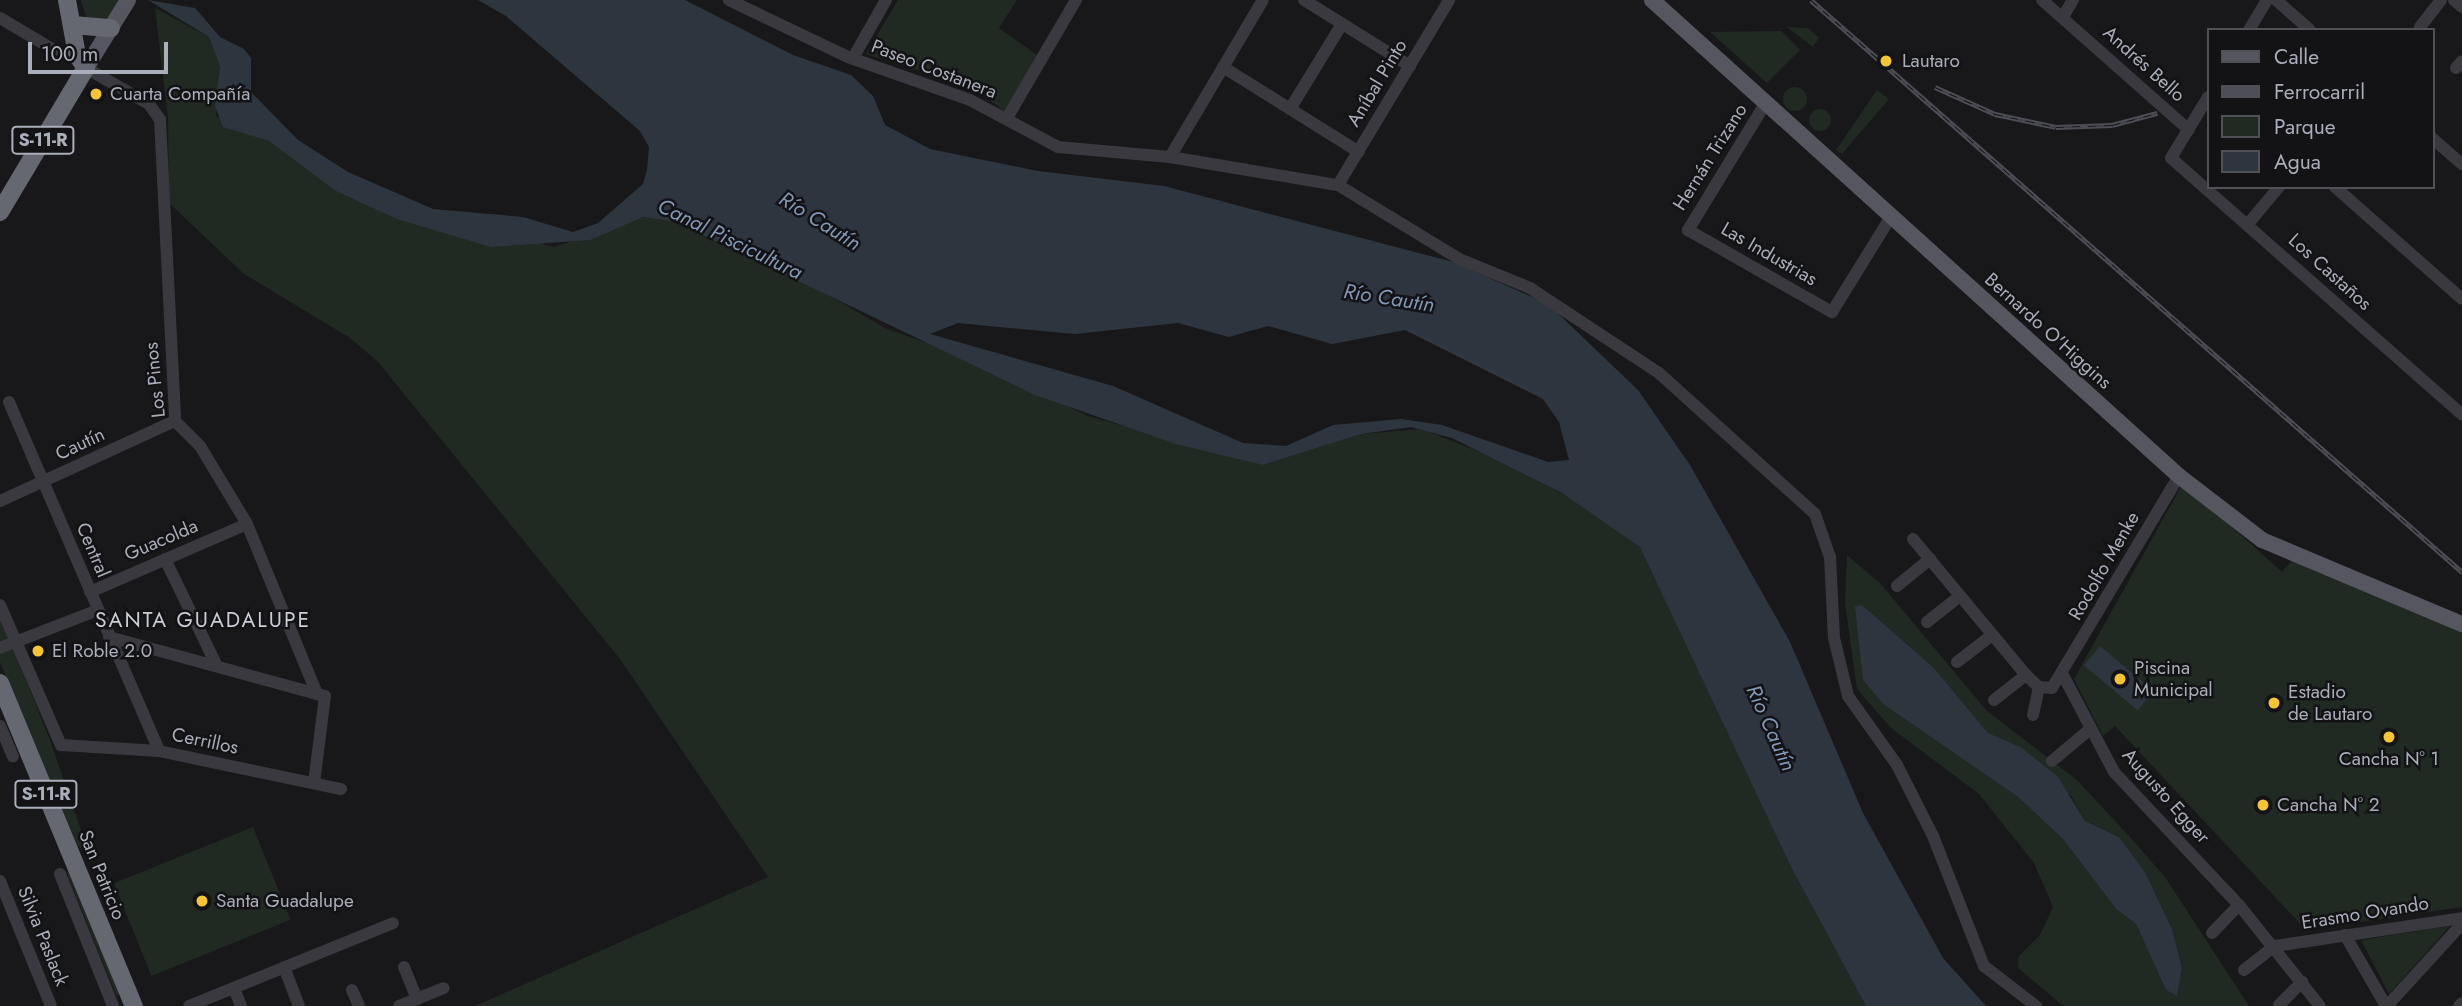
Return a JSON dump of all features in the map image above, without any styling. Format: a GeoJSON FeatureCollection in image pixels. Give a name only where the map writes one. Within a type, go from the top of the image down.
{"type":"FeatureCollection","features":[{"type":"Feature","properties":{"kind":"highway"},"geometry":{"type":"LineString","coordinates":[[67,0],[86,68]]}},
{"type":"Feature","properties":{"kind":"highway"},"geometry":{"type":"LineString","coordinates":[[73,25],[111,28]]}},
{"type":"Feature","properties":{"kind":"highway","name":"S-11-R"},"geometry":{"type":"LineString","coordinates":[[0,212],[86,68]]}},
{"type":"Feature","properties":{"kind":"highway","name":"San Patricio"},"geometry":{"type":"LineString","coordinates":[[0,683],[124,1004]]}},
{"type":"Feature","properties":{"kind":"main road","name":"Bernardo O'Higgins"},"geometry":{"type":"LineString","coordinates":[[1652,0],[1890,218],[2179,476],[2262,540],[2462,624]]}},
{"type":"Feature","properties":{"kind":"main road","name":"S-11-R"},"geometry":{"type":"LineString","coordinates":[[86,68],[126,4]]}},
{"type":"Feature","properties":{"kind":"street","name":"Paseo Costanera"},"geometry":{"type":"LineString","coordinates":[[729,0],[853,58],[1007,118],[1058,147],[1170,157],[1338,185]]}},
{"type":"Feature","properties":{"kind":"street"},"geometry":{"type":"LineString","coordinates":[[853,58],[886,0]]}},
{"type":"Feature","properties":{"kind":"street"},"geometry":{"type":"LineString","coordinates":[[1007,118],[1076,0]]}},
{"type":"Feature","properties":{"kind":"street"},"geometry":{"type":"LineString","coordinates":[[1170,157],[1263,0]]}},
{"type":"Feature","properties":{"kind":"street"},"geometry":{"type":"LineString","coordinates":[[1304,0],[1410,66]]}},
{"type":"Feature","properties":{"kind":"street"},"geometry":{"type":"LineString","coordinates":[[1433,0],[1447,4]]}},
{"type":"Feature","properties":{"kind":"street","name":"Andrés Bello"},"geometry":{"type":"LineString","coordinates":[[2042,0],[2189,130]]}},
{"type":"Feature","properties":{"kind":"street"},"geometry":{"type":"LineString","coordinates":[[2063,18],[2073,0]]}},
{"type":"Feature","properties":{"kind":"street"},"geometry":{"type":"LineString","coordinates":[[2250,28],[2267,0]]}},
{"type":"Feature","properties":{"kind":"street"},"geometry":{"type":"LineString","coordinates":[[2276,0],[2308,28]]}},
{"type":"Feature","properties":{"kind":"street"},"geometry":{"type":"LineString","coordinates":[[2420,27],[2441,0]]}},
{"type":"Feature","properties":{"kind":"street"},"geometry":{"type":"LineString","coordinates":[[2455,0],[2462,7]]}},
{"type":"Feature","properties":{"kind":"street","name":"Aníbal Pinto"},"geometry":{"type":"LineString","coordinates":[[1338,185],[1447,4]]}},
{"type":"Feature","properties":{"kind":"street"},"geometry":{"type":"LineString","coordinates":[[0,18],[54,50]]}},
{"type":"Feature","properties":{"kind":"street"},"geometry":{"type":"LineString","coordinates":[[1290,109],[1342,24]]}},
{"type":"Feature","properties":{"kind":"street"},"geometry":{"type":"LineString","coordinates":[[1223,67],[1359,152]]}},
{"type":"Feature","properties":{"kind":"street","name":"Los Pinos"},"geometry":{"type":"LineString","coordinates":[[86,68],[156,110],[175,421],[200,446],[247,524],[321,695]]}},
{"type":"Feature","properties":{"kind":"street"},"geometry":{"type":"LineString","coordinates":[[2189,130],[2206,100]]}},
{"type":"Feature","properties":{"kind":"street","name":"Hernán Trizano"},"geometry":{"type":"LineString","coordinates":[[1688,230],[1765,104]]}},
{"type":"Feature","properties":{"kind":"street","name":"Los Castaños"},"geometry":{"type":"LineString","coordinates":[[2189,130],[2171,158],[2206,189]]}},
{"type":"Feature","properties":{"kind":"street"},"geometry":{"type":"LineString","coordinates":[[2434,140],[2462,164]]}},
{"type":"Feature","properties":{"kind":"street"},"geometry":{"type":"LineString","coordinates":[[1338,185],[1460,259],[1531,288],[1659,373],[1804,499],[1828,545],[1834,638],[1848,696],[1897,765],[1933,836],[1984,966],[2036,1006]]}},
{"type":"Feature","properties":{"kind":"street","name":"Los Castaños"},"geometry":{"type":"LineString","coordinates":[[2206,189],[2462,415]]}},
{"type":"Feature","properties":{"kind":"street"},"geometry":{"type":"LineString","coordinates":[[2247,225],[2277,189]]}},
{"type":"Feature","properties":{"kind":"street"},"geometry":{"type":"LineString","coordinates":[[2337,189],[2462,299]]}},
{"type":"Feature","properties":{"kind":"street","name":"Las Industrias"},"geometry":{"type":"LineString","coordinates":[[1688,230],[1832,312],[1890,218]]}},
{"type":"Feature","properties":{"kind":"street","name":"Central"},"geometry":{"type":"LineString","coordinates":[[9,402],[159,751]]}},
{"type":"Feature","properties":{"kind":"street","name":"Cautín"},"geometry":{"type":"LineString","coordinates":[[0,501],[175,421]]}},
{"type":"Feature","properties":{"kind":"street","name":"Rodolfo Menke"},"geometry":{"type":"LineString","coordinates":[[2064,677],[2179,476]]}},
{"type":"Feature","properties":{"kind":"street","name":"Guacolda"},"geometry":{"type":"LineString","coordinates":[[90,592],[247,524]]}},
{"type":"Feature","properties":{"kind":"street"},"geometry":{"type":"LineString","coordinates":[[1913,539],[2026,675],[2039,687],[2052,688],[2064,677]]}},
{"type":"Feature","properties":{"kind":"street"},"geometry":{"type":"LineString","coordinates":[[165,559],[217,666]]}},
{"type":"Feature","properties":{"kind":"street"},"geometry":{"type":"LineString","coordinates":[[1897,586],[1930,559]]}},
{"type":"Feature","properties":{"kind":"street"},"geometry":{"type":"LineString","coordinates":[[1927,622],[1960,596]]}},
{"type":"Feature","properties":{"kind":"street"},"geometry":{"type":"LineString","coordinates":[[0,605],[15,642]]}},
{"type":"Feature","properties":{"kind":"street"},"geometry":{"type":"LineString","coordinates":[[0,648],[98,610]]}},
{"type":"Feature","properties":{"kind":"street"},"geometry":{"type":"LineString","coordinates":[[1957,662],[1992,635]]}},
{"type":"Feature","properties":{"kind":"street"},"geometry":{"type":"LineString","coordinates":[[110,637],[321,695],[314,783]]}},
{"type":"Feature","properties":{"kind":"street","name":"Cerrillos"},"geometry":{"type":"LineString","coordinates":[[15,642],[61,745],[159,751],[341,789]]}},
{"type":"Feature","properties":{"kind":"street"},"geometry":{"type":"LineString","coordinates":[[1994,701],[2026,675]]}},
{"type":"Feature","properties":{"kind":"street","name":"Augusto Egger"},"geometry":{"type":"LineString","coordinates":[[2064,677],[2089,730],[2114,772],[2239,905],[2275,946],[2320,1006]]}},
{"type":"Feature","properties":{"kind":"street"},"geometry":{"type":"LineString","coordinates":[[2033,715],[2039,687]]}},
{"type":"Feature","properties":{"kind":"street"},"geometry":{"type":"LineString","coordinates":[[0,726],[13,756]]}},
{"type":"Feature","properties":{"kind":"street"},"geometry":{"type":"LineString","coordinates":[[2052,761],[2089,730]]}},
{"type":"Feature","properties":{"kind":"street"},"geometry":{"type":"LineString","coordinates":[[60,874],[124,1004]]}},
{"type":"Feature","properties":{"kind":"street","name":"Silvia Paslack"},"geometry":{"type":"LineString","coordinates":[[0,881],[51,1006]]}},
{"type":"Feature","properties":{"kind":"street"},"geometry":{"type":"LineString","coordinates":[[2212,933],[2239,905]]}},
{"type":"Feature","properties":{"kind":"street","name":"Erasmo Ovando"},"geometry":{"type":"LineString","coordinates":[[2275,946],[2462,918]]}},
{"type":"Feature","properties":{"kind":"street"},"geometry":{"type":"LineString","coordinates":[[189,1006],[393,923]]}},
{"type":"Feature","properties":{"kind":"street"},"geometry":{"type":"LineString","coordinates":[[2345,935],[2387,1006],[2462,924]]}},
{"type":"Feature","properties":{"kind":"street"},"geometry":{"type":"LineString","coordinates":[[2244,970],[2275,946]]}},
{"type":"Feature","properties":{"kind":"street"},"geometry":{"type":"LineString","coordinates":[[284,967],[299,1006]]}},
{"type":"Feature","properties":{"kind":"street"},"geometry":{"type":"LineString","coordinates":[[404,967],[417,999]]}},
{"type":"Feature","properties":{"kind":"street"},"geometry":{"type":"LineString","coordinates":[[2279,1005],[2302,982]]}},
{"type":"Feature","properties":{"kind":"street"},"geometry":{"type":"LineString","coordinates":[[233,988],[241,1006]]}},
{"type":"Feature","properties":{"kind":"street"},"geometry":{"type":"LineString","coordinates":[[399,1006],[444,988]]}},
{"type":"Feature","properties":{"kind":"street"},"geometry":{"type":"LineString","coordinates":[[352,990],[359,1006]]}},
{"type":"Feature","properties":{"kind":"green space"},"geometry":{"type":"Polygon","coordinates":[[[81,0],[122,0],[108,23],[87,20],[81,0]]]}},
{"type":"Feature","properties":{"kind":"green space"},"geometry":{"type":"Polygon","coordinates":[[[898,0],[1017,0],[999,28],[1037,55],[1006,113],[975,88],[866,54],[898,0]]]}},
{"type":"Feature","properties":{"kind":"green space"},"geometry":{"type":"Polygon","coordinates":[[[155,8],[209,37],[220,67],[216,116],[269,141],[334,190],[554,247],[643,217],[676,222],[798,277],[885,328],[961,355],[1088,416],[1263,465],[1361,434],[1422,429],[1500,460],[1592,510],[1640,547],[1792,869],[1866,1006],[475,1006],[768,877],[620,659],[378,362],[350,338],[244,274],[169,203],[168,117],[155,8]]]}},
{"type":"Feature","properties":{"kind":"green space"},"geometry":{"type":"Polygon","coordinates":[[[1787,27],[1808,28],[1819,38],[1813,46],[1821,53],[1787,27]]]}},
{"type":"Feature","properties":{"kind":"green space"},"geometry":{"type":"Polygon","coordinates":[[[1781,31],[1800,50],[1767,83],[1710,32],[1781,31]]]}},
{"type":"Feature","properties":{"kind":"green space"},"geometry":{"type":"Polygon","coordinates":[[[1795,87],[1806,94],[1807,99],[1800,110],[1795,111],[1784,104],[1783,99],[1790,88],[1795,87]]]}},
{"type":"Feature","properties":{"kind":"green space"},"geometry":{"type":"Polygon","coordinates":[[[1877,90],[1889,99],[1842,154],[1836,150],[1877,90]]]}},
{"type":"Feature","properties":{"kind":"green space"},"geometry":{"type":"Polygon","coordinates":[[[1820,109],[1828,112],[1831,120],[1828,128],[1820,131],[1812,128],[1809,120],[1812,112],[1820,109]]]}},
{"type":"Feature","properties":{"kind":"green space","name":"Estadio de Lautaro"},"geometry":{"type":"Polygon","coordinates":[[[2183,483],[2282,572],[2295,557],[2462,627],[2462,907],[2306,930],[2115,726],[2103,736],[2074,679],[2183,483]]]}},
{"type":"Feature","properties":{"kind":"green space"},"geometry":{"type":"Polygon","coordinates":[[[1847,555],[1880,583],[1987,711],[2077,780],[2130,837],[2165,877],[2249,1006],[2063,1006],[2018,968],[2018,957],[2040,935],[2053,907],[2034,863],[1979,794],[1891,728],[1857,689],[1845,603],[1847,555]],[[1862,605],[1863,680],[1883,704],[2018,797],[2063,839],[2116,909],[2136,924],[2166,990],[2177,996],[2182,968],[2172,929],[2145,872],[2119,837],[2085,821],[2071,796],[1988,733],[1934,668],[1862,605]]]}},
{"type":"Feature","properties":{"kind":"green space"},"geometry":{"type":"Polygon","coordinates":[[[0,617],[50,740],[90,856],[77,845],[0,662],[0,617]]]}},
{"type":"Feature","properties":{"kind":"green space","name":"Santa Guadalupe"},"geometry":{"type":"Polygon","coordinates":[[[253,827],[290,920],[151,976],[114,883],[253,827]]]}},
{"type":"Feature","properties":{"kind":"green space"},"geometry":{"type":"Polygon","coordinates":[[[75,869],[125,992],[116,996],[67,872],[75,869]]]}},
{"type":"Feature","properties":{"kind":"green space"},"geometry":{"type":"Polygon","coordinates":[[[2450,926],[2389,994],[2361,940],[2450,926]]]}},
{"type":"Feature","properties":{"kind":"water"},"geometry":{"type":"Polygon","coordinates":[[[148,0],[195,8],[220,37],[244,49],[251,58],[251,92],[298,140],[348,172],[433,209],[523,217],[573,232],[598,223],[643,184],[649,147],[640,131],[506,16],[478,0],[685,0],[793,55],[851,75],[873,96],[885,125],[930,149],[1038,171],[1164,186],[1453,262],[1548,304],[1638,390],[1690,465],[1790,642],[1863,813],[1943,958],[1986,1006],[1866,1006],[1792,869],[1640,547],[1562,493],[1452,438],[1411,427],[1361,434],[1263,465],[1176,444],[1035,395],[676,222],[643,217],[590,240],[491,247],[397,219],[334,190],[269,141],[223,127],[215,106],[220,67],[209,37],[148,0]],[[958,323],[930,334],[1113,386],[1243,443],[1286,446],[1333,425],[1401,419],[1442,425],[1548,462],[1569,460],[1559,422],[1543,399],[1405,330],[1332,344],[1268,326],[1229,337],[1178,323],[1075,334],[958,323]]]}},
{"type":"Feature","properties":{"kind":"water"},"geometry":{"type":"Polygon","coordinates":[[[1862,605],[1934,668],[1988,733],[2022,748],[2058,777],[2085,821],[2119,837],[2145,872],[2172,929],[2182,968],[2177,996],[2166,990],[2136,924],[2116,909],[2063,839],[2018,797],[1883,704],[1863,680],[1855,606],[1862,605]]]}},
{"type":"Feature","properties":{"kind":"water","name":"Piscina Municipal"},"geometry":{"type":"Polygon","coordinates":[[[2100,646],[2154,691],[2138,710],[2084,665],[2100,646]]]}},
{"type":"Feature","properties":{"kind":"railway"},"geometry":{"type":"LineString","coordinates":[[1811,0],[2462,572]]}},
{"type":"Feature","properties":{"kind":"railway"},"geometry":{"type":"LineString","coordinates":[[1935,87],[1995,114],[2056,127],[2112,125],[2157,113]]}},
{"type":"Feature","properties":{"kind":"place","name":"Lautaro"},"geometry":{"type":"Point","coordinates":[1886,61]}},
{"type":"Feature","properties":{"kind":"place","name":"Cuarta Compañía"},"geometry":{"type":"Point","coordinates":[96,94]}},
{"type":"Feature","properties":{"kind":"place","name":"El Roble 2.0"},"geometry":{"type":"Point","coordinates":[38,651]}},
{"type":"Feature","properties":{"kind":"place","name":"Piscina Municipal"},"geometry":{"type":"Point","coordinates":[2120,679]}},
{"type":"Feature","properties":{"kind":"place","name":"Estadio de Lautaro"},"geometry":{"type":"Point","coordinates":[2274,703]}},
{"type":"Feature","properties":{"kind":"place","name":"Cancha N° 1"},"geometry":{"type":"Point","coordinates":[2389,737]}},
{"type":"Feature","properties":{"kind":"place","name":"Cancha N° 2"},"geometry":{"type":"Point","coordinates":[2263,805]}},
{"type":"Feature","properties":{"kind":"place","name":"Santa Guadalupe"},"geometry":{"type":"Point","coordinates":[202,901]}},
{"type":"Feature","properties":{"kind":"district","name":"SANTA GUADALUPE"},"geometry":{"type":"Point","coordinates":[203,620]}},
{"type":"Feature","properties":{"kind":"water label","name":"Río Cautín"},"geometry":{"type":"Point","coordinates":[820,221]}},
{"type":"Feature","properties":{"kind":"water label","name":"Canal Piscicultura"},"geometry":{"type":"Point","coordinates":[730,239]}},
{"type":"Feature","properties":{"kind":"water label","name":"Río Cautín"},"geometry":{"type":"Point","coordinates":[1389,298]}},
{"type":"Feature","properties":{"kind":"water label","name":"Río Cautín"},"geometry":{"type":"Point","coordinates":[1771,728]}}]}
